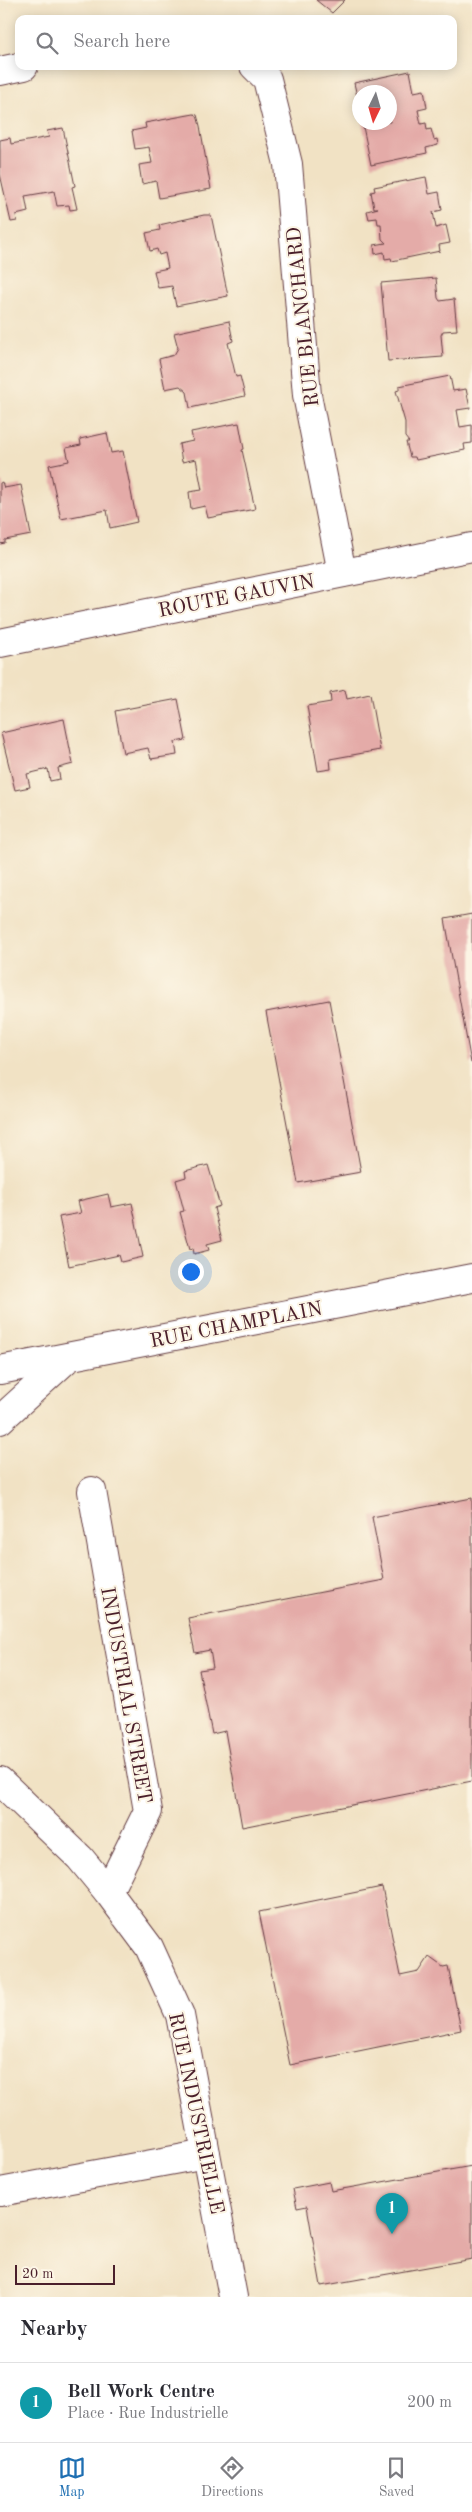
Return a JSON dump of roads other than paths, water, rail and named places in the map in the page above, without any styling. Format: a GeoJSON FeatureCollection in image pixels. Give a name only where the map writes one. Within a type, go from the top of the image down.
{"type":"FeatureCollection","features":[{"type":"Feature","properties":{"kind":"street"},"geometry":{"type":"LineString","coordinates":[[0,71],[15,68]]}},
{"type":"Feature","properties":{"kind":"street","name":"RUE BLANCHARD"},"geometry":{"type":"LineString","coordinates":[[258,70],[266,79],[288,164],[307,394],[342,573]]}},
{"type":"Feature","properties":{"kind":"street","name":"ROUTE GAUVIN"},"geometry":{"type":"LineString","coordinates":[[0,643],[472,547]]}},
{"type":"Feature","properties":{"kind":"street","name":"RUE CHAMPLAIN"},"geometry":{"type":"LineString","coordinates":[[0,1370],[472,1278]]}},
{"type":"Feature","properties":{"kind":"street"},"geometry":{"type":"LineString","coordinates":[[0,1356],[70,1356]]}},
{"type":"Feature","properties":{"kind":"street"},"geometry":{"type":"LineString","coordinates":[[0,1420],[70,1356]]}},
{"type":"Feature","properties":{"kind":"street","name":"INDUSTRIAL STREET"},"geometry":{"type":"LineString","coordinates":[[92,1491],[148,1811],[108,1892]]}},
{"type":"Feature","properties":{"kind":"street","name":"RUE INDUSTRIELLE"},"geometry":{"type":"LineString","coordinates":[[0,1782],[80,1858],[108,1892],[149,1947],[180,2015],[233,2297]]}},
{"type":"Feature","properties":{"kind":"street"},"geometry":{"type":"LineString","coordinates":[[0,2192],[206,2154]]}},
{"type":"Feature","properties":{"kind":"place","name":"Bell Work Centre"},"geometry":{"type":"Point","coordinates":[392,2234]}}]}
